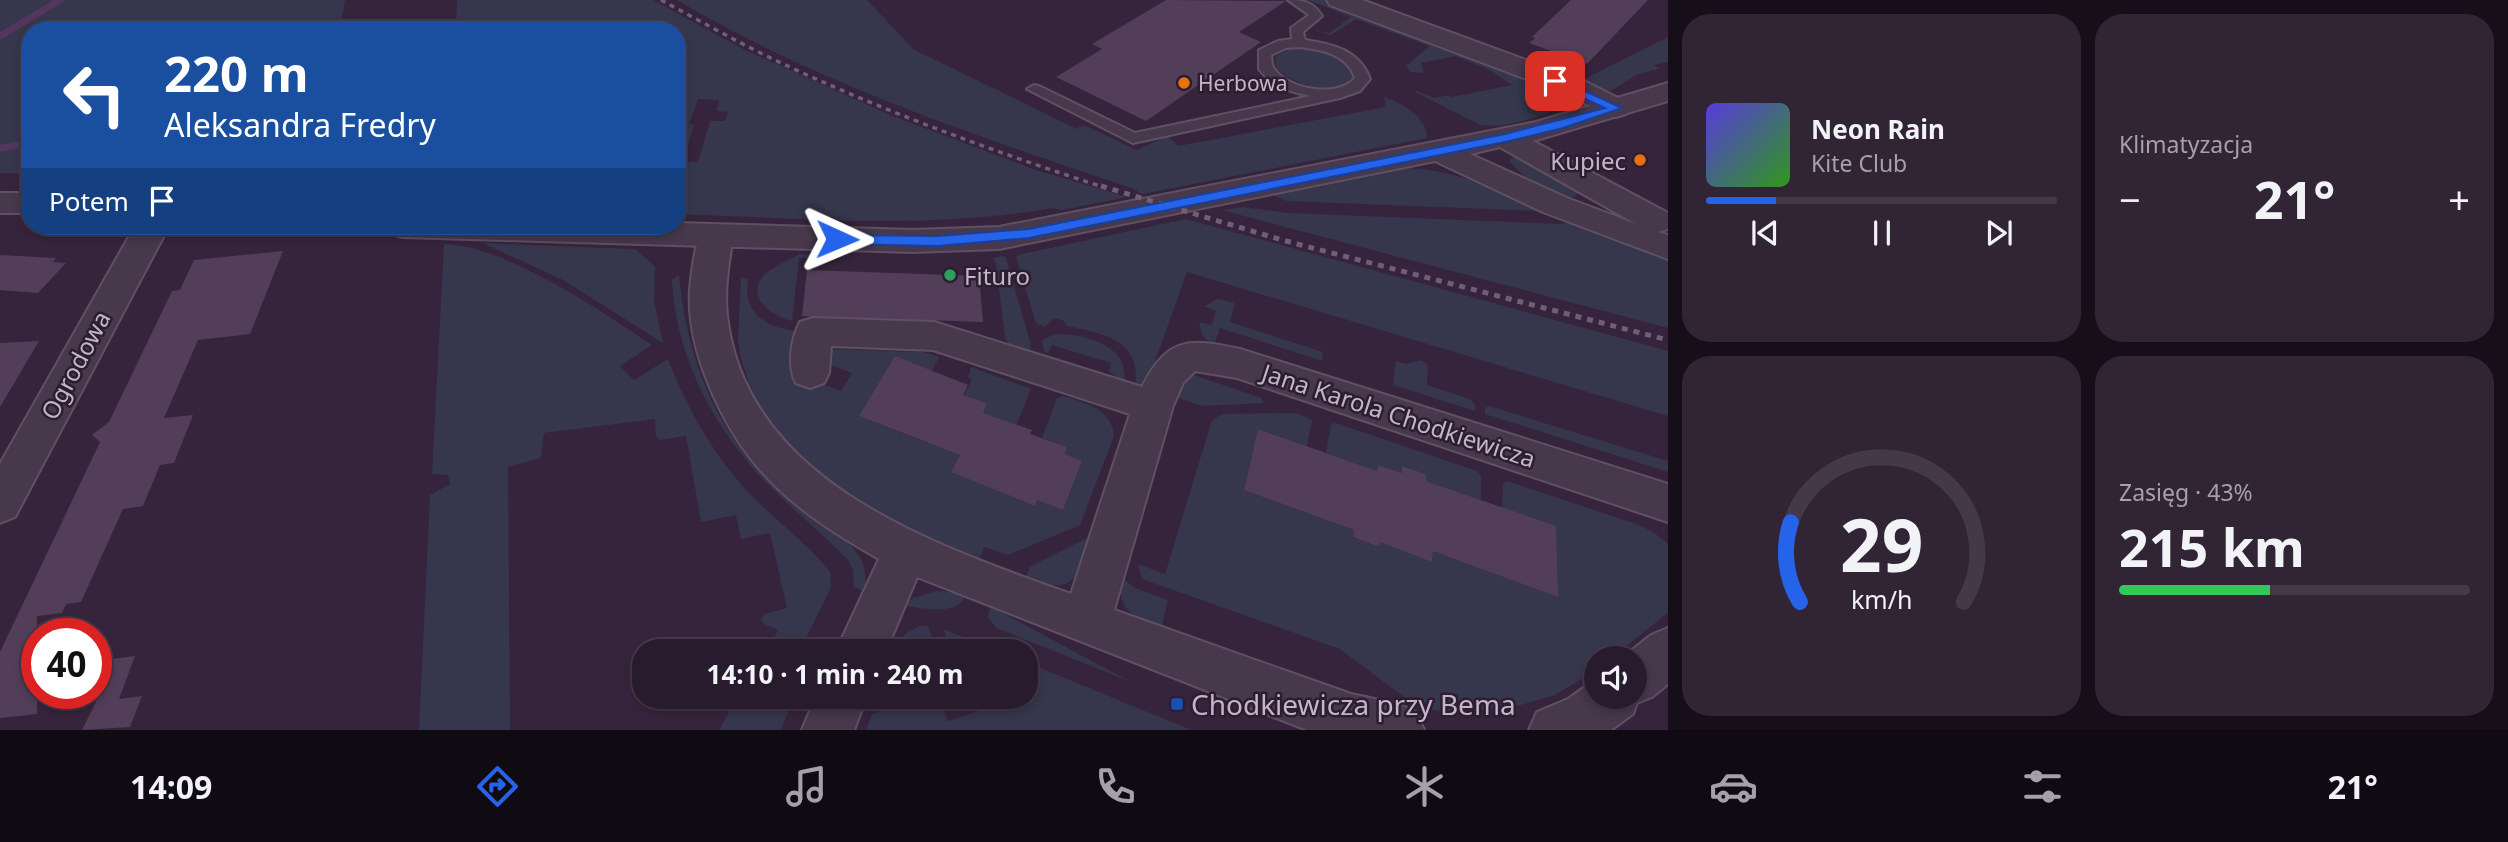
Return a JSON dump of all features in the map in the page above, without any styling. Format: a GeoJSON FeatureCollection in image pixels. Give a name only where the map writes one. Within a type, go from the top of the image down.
{"type":"FeatureCollection","features":[{"type":"Feature","properties":{"kind":"street"},"geometry":{"type":"LineString","coordinates":[[1339,0],[1576,88],[1616,108]]}},
{"type":"Feature","properties":{"kind":"street"},"geometry":{"type":"LineString","coordinates":[[685,235],[938,241],[999,237],[1505,138],[1668,92]]}},
{"type":"Feature","properties":{"kind":"street"},"geometry":{"type":"LineString","coordinates":[[1541,130],[1556,153],[1593,188]]}},
{"type":"Feature","properties":{"kind":"street"},"geometry":{"type":"LineString","coordinates":[[1505,138],[1541,155],[1593,188],[1668,227]]}},
{"type":"Feature","properties":{"kind":"street"},"geometry":{"type":"LineString","coordinates":[[1454,148],[1555,205],[1668,247]]}},
{"type":"Feature","properties":{"kind":"street"},"geometry":{"type":"LineString","coordinates":[[0,203],[21,203]]}},
{"type":"Feature","properties":{"kind":"street"},"geometry":{"type":"LineString","coordinates":[[0,222],[21,222]]}},
{"type":"Feature","properties":{"kind":"street","name":"Ogrodowa"},"geometry":{"type":"LineString","coordinates":[[0,504],[147,235]]}},
{"type":"Feature","properties":{"kind":"street"},"geometry":{"type":"LineString","coordinates":[[716,236],[708,285],[710,326],[723,376],[745,421],[774,458],[812,495],[849,520],[905,551],[1314,707],[1351,720],[1398,730]]}},
{"type":"Feature","properties":{"kind":"street"},"geometry":{"type":"LineString","coordinates":[[810,373],[813,332],[934,336],[1153,406]]}},
{"type":"Feature","properties":{"kind":"street","name":"Jana Karola Chodkiewicza"},"geometry":{"type":"LineString","coordinates":[[1086,622],[1153,406],[1172,367],[1181,359],[1209,357],[1240,364],[1668,503]]}},
{"type":"Feature","properties":{"kind":"street"},"geometry":{"type":"LineString","coordinates":[[866,639],[905,551]]}},
{"type":"Feature","properties":{"kind":"street"},"geometry":{"type":"LineString","coordinates":[[1647,669],[1668,652]]}},
{"type":"Feature","properties":{"kind":"street"},"geometry":{"type":"LineString","coordinates":[[828,730],[837,709]]}},
{"type":"Feature","properties":{"kind":"street"},"geometry":{"type":"LineString","coordinates":[[1555,730],[1586,717],[1597,709]]}},
{"type":"Feature","properties":{"kind":"lane"},"geometry":{"type":"LineString","coordinates":[[1294,0],[1311,9],[1316,16],[1296,31],[1299,43]]}},
{"type":"Feature","properties":{"kind":"lane"},"geometry":{"type":"LineString","coordinates":[[1034,89],[1133,138],[1340,94],[1360,86],[1363,80],[1362,71],[1356,63],[1331,49],[1299,43],[1272,47],[1264,53],[1262,61],[1265,70],[1275,79],[1305,92],[1340,94]]}},
{"type":"Feature","properties":{"kind":"shaded area"},"geometry":{"type":"Polygon","coordinates":[[[0,0],[345,0],[342,21],[21,21],[21,174],[0,173],[0,0]]]}},
{"type":"Feature","properties":{"kind":"shaded area"},"geometry":{"type":"Polygon","coordinates":[[[457,0],[653,0],[743,49],[893,116],[1033,169],[1127,197],[1062,210],[1053,208],[1006,215],[912,221],[686,214],[686,170],[689,162],[698,162],[710,121],[725,121],[728,112],[717,111],[719,100],[698,99],[689,124],[694,125],[686,148],[686,21],[456,21],[457,0]]]}},
{"type":"Feature","properties":{"kind":"shaded area"},"geometry":{"type":"Polygon","coordinates":[[[677,0],[867,0],[913,49],[1077,129],[1084,125],[1137,150],[1168,136],[1178,146],[1386,107],[1384,97],[1398,102],[1412,112],[1423,124],[1427,138],[1143,194],[960,129],[844,83],[787,58],[677,0]]]}},
{"type":"Feature","properties":{"kind":"shaded area"},"geometry":{"type":"Polygon","coordinates":[[[1308,0],[1327,0],[1551,85],[1574,97],[1578,103],[1504,125],[1481,125],[1415,92],[1435,98],[1449,95],[1452,97],[1512,85],[1488,69],[1455,56],[1421,63],[1424,73],[1411,72],[1406,66],[1429,46],[1356,19],[1331,35],[1313,30],[1329,33],[1351,17],[1308,0]]]}},
{"type":"Feature","properties":{"kind":"shaded area"},"geometry":{"type":"Polygon","coordinates":[[[1668,37],[1668,62],[1654,65],[1660,68],[1636,75],[1611,91],[1581,81],[1668,37]]]}},
{"type":"Feature","properties":{"kind":"shaded area"},"geometry":{"type":"Polygon","coordinates":[[[1301,47],[1339,57],[1354,74],[1348,82],[1328,89],[1292,79],[1276,67],[1275,57],[1289,49],[1301,47]]]}},
{"type":"Feature","properties":{"kind":"shaded area"},"geometry":{"type":"Polygon","coordinates":[[[1519,157],[1586,191],[1562,201],[1534,186],[1510,162],[1511,158],[1519,157]]]}},
{"type":"Feature","properties":{"kind":"shaded area"},"geometry":{"type":"Polygon","coordinates":[[[1397,168],[1455,175],[1547,208],[1541,211],[1287,201],[1273,195],[1397,168]]]}},
{"type":"Feature","properties":{"kind":"shaded area"},"geometry":{"type":"Polygon","coordinates":[[[1243,207],[1288,213],[1561,224],[1572,222],[1668,254],[1668,328],[1221,210],[1243,207]]]}},
{"type":"Feature","properties":{"kind":"shaded area"},"geometry":{"type":"Polygon","coordinates":[[[1186,219],[1668,351],[1668,416],[1187,272],[1149,378],[1136,390],[1136,371],[1132,357],[1118,342],[1099,333],[1067,326],[1064,321],[1054,318],[1045,327],[1036,323],[1017,255],[1186,219]]]}},
{"type":"Feature","properties":{"kind":"shaded area"},"geometry":{"type":"Polygon","coordinates":[[[483,243],[635,249],[655,266],[654,301],[663,343],[563,280],[483,243]]]}},
{"type":"Feature","properties":{"kind":"shaded area"},"geometry":{"type":"Polygon","coordinates":[[[444,244],[468,247],[523,267],[580,298],[652,345],[620,366],[634,380],[668,359],[694,416],[716,452],[756,500],[822,562],[830,572],[831,587],[806,639],[774,638],[778,630],[764,624],[761,619],[765,614],[787,608],[770,533],[741,539],[736,515],[701,522],[686,436],[659,440],[656,437],[655,419],[544,433],[541,458],[508,467],[510,730],[419,730],[430,495],[450,484],[448,475],[432,474],[444,244]]]}},
{"type":"Feature","properties":{"kind":"shaded area"},"geometry":{"type":"Polygon","coordinates":[[[800,254],[813,255],[813,258],[799,258],[792,321],[769,310],[757,290],[765,274],[800,254]]]}},
{"type":"Feature","properties":{"kind":"shaded area"},"geometry":{"type":"Polygon","coordinates":[[[993,258],[1006,258],[1031,345],[1030,356],[1011,347],[1005,338],[993,258]]]}},
{"type":"Feature","properties":{"kind":"shaded area"},"geometry":{"type":"Polygon","coordinates":[[[679,275],[689,336],[701,376],[718,414],[744,452],[771,483],[801,510],[840,536],[854,549],[864,569],[865,592],[854,587],[853,570],[848,560],[758,474],[710,408],[688,359],[680,333],[672,280],[679,275]]]}},
{"type":"Feature","properties":{"kind":"shaded area"},"geometry":{"type":"Polygon","coordinates":[[[741,277],[748,279],[749,301],[759,317],[777,327],[799,331],[797,382],[820,387],[822,384],[841,391],[852,373],[834,366],[821,365],[829,349],[923,352],[939,357],[930,375],[859,416],[925,442],[961,451],[952,472],[1035,506],[1037,500],[1063,510],[1082,461],[1065,454],[1067,447],[1042,438],[1057,398],[1063,396],[1080,401],[1103,413],[1114,436],[1080,525],[1008,555],[984,547],[979,561],[874,514],[809,467],[774,430],[751,391],[738,340],[741,277]]]}},
{"type":"Feature","properties":{"kind":"shaded area"},"geometry":{"type":"Polygon","coordinates":[[[1218,299],[1235,303],[1230,322],[1323,352],[1322,361],[1220,328],[1215,343],[1211,344],[1202,335],[1199,322],[1212,325],[1216,311],[1204,306],[1218,299]]]}},
{"type":"Feature","properties":{"kind":"shaded area"},"geometry":{"type":"Polygon","coordinates":[[[1055,334],[1081,337],[1105,345],[1121,361],[1124,372],[1123,386],[1113,382],[1115,374],[1109,372],[1111,363],[1052,345],[1048,353],[1044,352],[1042,340],[1055,334]]]}},
{"type":"Feature","properties":{"kind":"shaded area"},"geometry":{"type":"Polygon","coordinates":[[[1421,360],[1428,365],[1427,385],[1470,399],[1475,404],[1475,411],[1393,385],[1396,361],[1405,364],[1421,360]]]}},
{"type":"Feature","properties":{"kind":"shaded area"},"geometry":{"type":"Polygon","coordinates":[[[971,367],[1031,389],[1012,435],[978,423],[987,403],[964,395],[972,379],[968,377],[971,367]]]}},
{"type":"Feature","properties":{"kind":"shaded area"},"geometry":{"type":"Polygon","coordinates":[[[1194,375],[1261,398],[1264,403],[1202,406],[1179,398],[1177,393],[1180,386],[1194,375]]]}},
{"type":"Feature","properties":{"kind":"shaded area"},"geometry":{"type":"Polygon","coordinates":[[[1489,406],[1668,461],[1668,472],[1485,414],[1485,408],[1489,406]]]}},
{"type":"Feature","properties":{"kind":"shaded area"},"geometry":{"type":"Polygon","coordinates":[[[1297,413],[1312,420],[1307,446],[1258,429],[1244,490],[1354,530],[1353,537],[1378,547],[1380,542],[1432,561],[1433,551],[1502,507],[1503,484],[1507,481],[1652,531],[1668,544],[1668,613],[1626,646],[1584,646],[1584,677],[1555,695],[1517,706],[1462,712],[1420,709],[1340,649],[1142,579],[1138,564],[1165,574],[1212,420],[1223,414],[1297,413]]]}},
{"type":"Feature","properties":{"kind":"shaded area"},"geometry":{"type":"Polygon","coordinates":[[[1336,423],[1477,471],[1481,475],[1481,500],[1426,481],[1426,474],[1403,466],[1402,473],[1378,465],[1377,471],[1326,453],[1331,424],[1336,423]]]}},
{"type":"Feature","properties":{"kind":"shaded area"},"geometry":{"type":"Polygon","coordinates":[[[1093,535],[1083,563],[1072,580],[1055,585],[1025,578],[1031,566],[1093,535]]]}},
{"type":"Feature","properties":{"kind":"shaded area"},"geometry":{"type":"Polygon","coordinates":[[[1120,576],[1135,588],[1168,600],[1162,625],[1158,627],[1148,623],[1128,609],[1121,596],[1120,576]]]}},
{"type":"Feature","properties":{"kind":"shaded area"},"geometry":{"type":"Polygon","coordinates":[[[936,591],[953,592],[965,597],[954,607],[946,609],[903,606],[913,598],[936,591]]]}},
{"type":"Feature","properties":{"kind":"shaded area"},"geometry":{"type":"Polygon","coordinates":[[[990,607],[1131,682],[1038,645],[1038,639],[1024,639],[996,628],[988,617],[990,607]]]}},
{"type":"Feature","properties":{"kind":"shaded area"},"geometry":{"type":"Polygon","coordinates":[[[920,626],[928,626],[933,639],[903,639],[905,634],[920,626]]]}},
{"type":"Feature","properties":{"kind":"shaded area"},"geometry":{"type":"Polygon","coordinates":[[[943,629],[968,639],[947,639],[943,629]]]}},
{"type":"Feature","properties":{"kind":"shaded area"},"geometry":{"type":"Polygon","coordinates":[[[1038,667],[1191,730],[866,730],[872,714],[888,709],[944,709],[948,721],[986,709],[1038,709],[1038,667]]]}},
{"type":"Feature","properties":{"kind":"shaded area"},"geometry":{"type":"Polygon","coordinates":[[[731,709],[789,709],[781,730],[719,730],[731,709]]]}},
{"type":"Feature","properties":{"kind":"building"},"geometry":{"type":"Polygon","coordinates":[[[1166,0],[1286,1],[1239,32],[1261,42],[1146,121],[1056,77],[1102,49],[1092,44],[1166,0]]]}},
{"type":"Feature","properties":{"kind":"building"},"geometry":{"type":"Polygon","coordinates":[[[1571,0],[1648,0],[1587,64],[1529,43],[1571,0]]]}},
{"type":"Feature","properties":{"kind":"building"},"geometry":{"type":"Polygon","coordinates":[[[283,251],[250,334],[198,340],[164,418],[193,415],[174,463],[160,465],[143,506],[123,509],[81,602],[66,604],[62,613],[21,618],[21,709],[37,709],[37,714],[0,718],[0,652],[100,442],[92,435],[109,422],[172,291],[180,290],[194,260],[283,251]]]}},
{"type":"Feature","properties":{"kind":"building"},"geometry":{"type":"Polygon","coordinates":[[[0,255],[56,258],[53,262],[66,263],[38,293],[0,290],[0,255]]]}},
{"type":"Feature","properties":{"kind":"building"},"geometry":{"type":"Polygon","coordinates":[[[807,270],[979,276],[983,322],[802,316],[807,270]]]}},
{"type":"Feature","properties":{"kind":"building"},"geometry":{"type":"Polygon","coordinates":[[[39,341],[0,407],[0,343],[39,341]]]}},
{"type":"Feature","properties":{"kind":"building"},"geometry":{"type":"Polygon","coordinates":[[[895,356],[968,385],[963,395],[987,403],[983,413],[1032,430],[1030,434],[1067,447],[1065,454],[1082,461],[1063,510],[1037,500],[1035,506],[951,472],[960,455],[859,416],[895,356]]]}},
{"type":"Feature","properties":{"kind":"building"},"geometry":{"type":"Polygon","coordinates":[[[1258,429],[1377,471],[1378,465],[1402,473],[1402,466],[1426,474],[1426,481],[1556,526],[1558,597],[1433,551],[1432,562],[1380,542],[1379,547],[1353,537],[1354,530],[1244,490],[1258,429]]]}},
{"type":"Feature","properties":{"kind":"building"},"geometry":{"type":"Polygon","coordinates":[[[135,656],[119,699],[142,696],[130,727],[82,730],[92,709],[112,709],[112,659],[135,656]]]}},
{"type":"Feature","properties":{"kind":"waterway"},"geometry":{"type":"LineString","coordinates":[[25,21],[60,0]]}},
{"type":"Feature","properties":{"kind":"waterway"},"geometry":{"type":"LineString","coordinates":[[0,36],[21,23]]}},
{"type":"Feature","properties":{"kind":"waterway"},"geometry":{"type":"LineString","coordinates":[[0,148],[21,144]]}},
{"type":"Feature","properties":{"kind":"railway"},"geometry":{"type":"LineString","coordinates":[[661,0],[764,55],[859,98],[1106,188]]}},
{"type":"Feature","properties":{"kind":"railway"},"geometry":{"type":"LineString","coordinates":[[1101,186],[1282,240],[1668,340]]}},
{"type":"Feature","properties":{"kind":"place","name":"Herbowa"},"geometry":{"type":"Point","coordinates":[1184,83]}},
{"type":"Feature","properties":{"kind":"place","name":"Kupiec"},"geometry":{"type":"Point","coordinates":[1640,160]}},
{"type":"Feature","properties":{"kind":"place","name":"Fituro"},"geometry":{"type":"Point","coordinates":[950,275]}},
{"type":"Feature","properties":{"kind":"place","name":"Chodkiewicza przy Bema"},"geometry":{"type":"Point","coordinates":[1177,704]}},
{"type":"Feature","properties":{"kind":"route"},"geometry":{"type":"LineString","coordinates":[[837,239],[938,241],[1029,234],[1505,138],[1582,120],[1616,108],[1555,81]]}}]}
